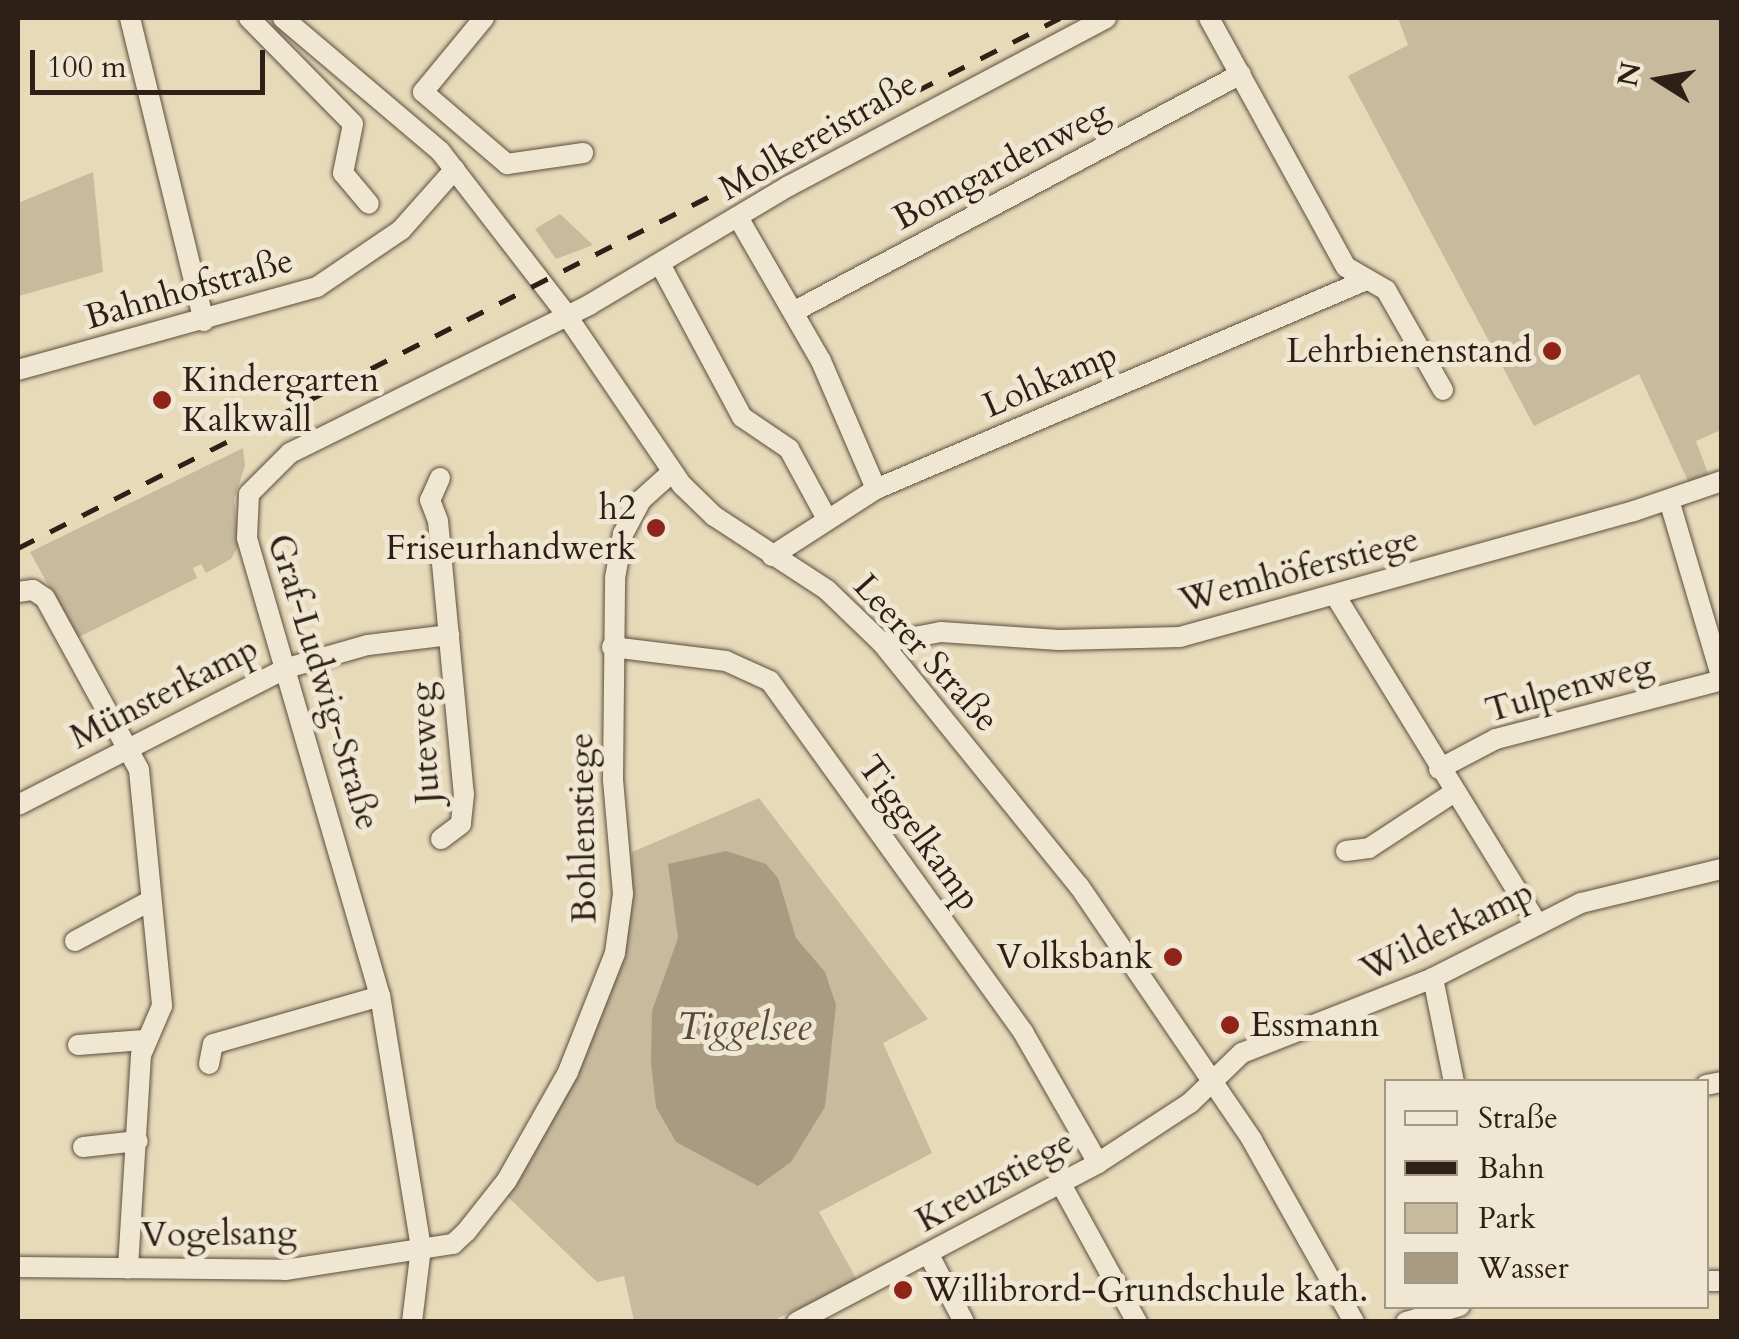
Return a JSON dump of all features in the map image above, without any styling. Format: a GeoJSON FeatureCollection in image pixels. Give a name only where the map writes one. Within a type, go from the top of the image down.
{"type":"FeatureCollection","features":[{"type":"Feature","properties":{"kind":"street"},"geometry":{"type":"LineString","coordinates":[[130,18],[204,322]]}},
{"type":"Feature","properties":{"kind":"street"},"geometry":{"type":"LineString","coordinates":[[249,18],[352,124],[343,173],[369,204]]}},
{"type":"Feature","properties":{"kind":"street","name":"Leerer Straße"},"geometry":{"type":"LineString","coordinates":[[283,18],[402,113],[455,169],[565,312],[671,472],[714,516],[827,590],[882,643],[1079,886],[1213,1078],[1354,1322]]}},
{"type":"Feature","properties":{"kind":"street"},"geometry":{"type":"LineString","coordinates":[[484,18],[423,92],[507,164],[583,154]]}},
{"type":"Feature","properties":{"kind":"street","name":"Molkereistraße"},"geometry":{"type":"LineString","coordinates":[[565,312],[660,264],[977,82],[1106,18]]}},
{"type":"Feature","properties":{"kind":"street"},"geometry":{"type":"LineString","coordinates":[[1210,18],[1346,267],[1364,282],[1386,290],[1443,390]]}},
{"type":"Feature","properties":{"kind":"street","name":"Bomgardenweg"},"geometry":{"type":"LineString","coordinates":[[792,312],[1241,74]]}},
{"type":"Feature","properties":{"kind":"street","name":"Bahnhofstraße"},"geometry":{"type":"LineString","coordinates":[[18,370],[204,322],[335,278],[401,230],[455,169]]}},
{"type":"Feature","properties":{"kind":"street"},"geometry":{"type":"LineString","coordinates":[[740,219],[792,312],[876,489]]}},
{"type":"Feature","properties":{"kind":"street"},"geometry":{"type":"LineString","coordinates":[[660,264],[742,416],[789,449],[827,519]]}},
{"type":"Feature","properties":{"kind":"street","name":"Lohkamp"},"geometry":{"type":"LineString","coordinates":[[772,556],[876,489],[1364,282]]}},
{"type":"Feature","properties":{"kind":"street","name":"Graf-Ludwig-Straße"},"geometry":{"type":"LineString","coordinates":[[412,1322],[421,1248],[380,996],[252,558],[246,504],[272,466],[565,312]]}},
{"type":"Feature","properties":{"kind":"street","name":"Bohlenstiege"},"geometry":{"type":"LineString","coordinates":[[421,1248],[453,1244],[506,1180],[568,1072],[615,953],[623,894],[612,647],[623,534],[642,500],[671,472]]}},
{"type":"Feature","properties":{"kind":"street","name":"Juteweg"},"geometry":{"type":"LineString","coordinates":[[440,478],[430,500],[438,521],[464,794],[461,824],[441,839]]}},
{"type":"Feature","properties":{"kind":"street","name":"Wemhöferstiege"},"geometry":{"type":"LineString","coordinates":[[882,643],[941,632],[1059,640],[1180,637],[1669,500],[1722,481]]}},
{"type":"Feature","properties":{"kind":"street"},"geometry":{"type":"LineString","coordinates":[[1669,500],[1722,679]]}},
{"type":"Feature","properties":{"kind":"street"},"geometry":{"type":"LineString","coordinates":[[18,592],[33,590],[45,598],[139,770],[148,902],[162,1006],[144,1040],[128,1269]]}},
{"type":"Feature","properties":{"kind":"street"},"geometry":{"type":"LineString","coordinates":[[1334,595],[1536,922]]}},
{"type":"Feature","properties":{"kind":"street","name":"Juteweg"},"geometry":{"type":"LineString","coordinates":[[286,668],[368,645],[449,635]]}},
{"type":"Feature","properties":{"kind":"street","name":"Tiggelkamp"},"geometry":{"type":"LineString","coordinates":[[612,647],[726,661],[770,681],[1023,1032],[1098,1162]]}},
{"type":"Feature","properties":{"kind":"street","name":"Münsterkamp"},"geometry":{"type":"LineString","coordinates":[[18,804],[286,668]]}},
{"type":"Feature","properties":{"kind":"street","name":"Tulpenweg"},"geometry":{"type":"LineString","coordinates":[[1439,769],[1496,738],[1722,679]]}},
{"type":"Feature","properties":{"kind":"street"},"geometry":{"type":"LineString","coordinates":[[1346,851],[1369,848],[1454,794]]}},
{"type":"Feature","properties":{"kind":"street","name":"Wilderkamp"},"geometry":{"type":"LineString","coordinates":[[1213,1078],[1242,1053],[1433,978],[1536,922],[1580,903],[1722,869]]}},
{"type":"Feature","properties":{"kind":"street"},"geometry":{"type":"LineString","coordinates":[[75,941],[148,902]]}},
{"type":"Feature","properties":{"kind":"street"},"geometry":{"type":"LineString","coordinates":[[1433,978],[1453,1079]]}},
{"type":"Feature","properties":{"kind":"street"},"geometry":{"type":"LineString","coordinates":[[208,1064],[214,1044],[380,996]]}},
{"type":"Feature","properties":{"kind":"street"},"geometry":{"type":"LineString","coordinates":[[78,1045],[144,1040]]}},
{"type":"Feature","properties":{"kind":"street","name":"Kreuzstiege"},"geometry":{"type":"LineString","coordinates":[[796,1322],[929,1255],[1098,1162],[1190,1103],[1213,1078]]}},
{"type":"Feature","properties":{"kind":"street"},"geometry":{"type":"LineString","coordinates":[[83,1147],[138,1142]]}},
{"type":"Feature","properties":{"kind":"street"},"geometry":{"type":"LineString","coordinates":[[1060,1184],[1137,1322]]}},
{"type":"Feature","properties":{"kind":"street","name":"Vogelsang"},"geometry":{"type":"LineString","coordinates":[[18,1267],[285,1270],[421,1248]]}},
{"type":"Feature","properties":{"kind":"street"},"geometry":{"type":"LineString","coordinates":[[929,1255],[964,1322]]}},
{"type":"Feature","properties":{"kind":"street"},"geometry":{"type":"LineString","coordinates":[[1406,1322],[1450,1309]]}},
{"type":"Feature","properties":{"kind":"green space"},"geometry":{"type":"Polygon","coordinates":[[[1398,18],[1721,18],[1721,430],[1696,441],[1709,476],[1689,483],[1639,374],[1534,426],[1348,76],[1408,45],[1398,18]]]}},
{"type":"Feature","properties":{"kind":"green space"},"geometry":{"type":"Polygon","coordinates":[[[93,172],[103,272],[19,296],[18,203],[93,172]]]}},
{"type":"Feature","properties":{"kind":"green space"},"geometry":{"type":"Polygon","coordinates":[[[560,214],[593,245],[556,259],[535,229],[560,214]]]}},
{"type":"Feature","properties":{"kind":"green space"},"geometry":{"type":"Polygon","coordinates":[[[243,448],[245,466],[234,499],[239,545],[231,559],[206,573],[201,564],[193,568],[197,578],[77,638],[30,552],[243,448]]]}},
{"type":"Feature","properties":{"kind":"green space"},"geometry":{"type":"Polygon","coordinates":[[[759,798],[928,1019],[883,1043],[932,1153],[819,1212],[857,1280],[850,1285],[772,1321],[634,1321],[624,1276],[597,1282],[507,1196],[541,1139],[627,924],[632,852],[759,798]]]}},
{"type":"Feature","properties":{"kind":"water","name":"Tiggelsee"},"geometry":{"type":"Polygon","coordinates":[[[726,851],[766,864],[778,878],[796,938],[825,972],[836,1005],[825,1107],[791,1162],[758,1186],[676,1142],[656,1107],[651,1063],[652,1011],[678,938],[668,864],[726,851]]]}},
{"type":"Feature","properties":{"kind":"railway"},"geometry":{"type":"LineString","coordinates":[[18,548],[1060,18]]}},
{"type":"Feature","properties":{"kind":"place","name":"Lehrbienenstand"},"geometry":{"type":"Point","coordinates":[1552,351]}},
{"type":"Feature","properties":{"kind":"place","name":"Kindergarten Kalkwall"},"geometry":{"type":"Point","coordinates":[162,400]}},
{"type":"Feature","properties":{"kind":"place","name":"h2 Friseurhandwerk"},"geometry":{"type":"Point","coordinates":[656,528]}},
{"type":"Feature","properties":{"kind":"place","name":"Volksbank"},"geometry":{"type":"Point","coordinates":[1173,957]}},
{"type":"Feature","properties":{"kind":"place","name":"Essmann"},"geometry":{"type":"Point","coordinates":[1230,1025]}},
{"type":"Feature","properties":{"kind":"place","name":"Willibrord-Grundschule kath."},"geometry":{"type":"Point","coordinates":[903,1290]}}]}
